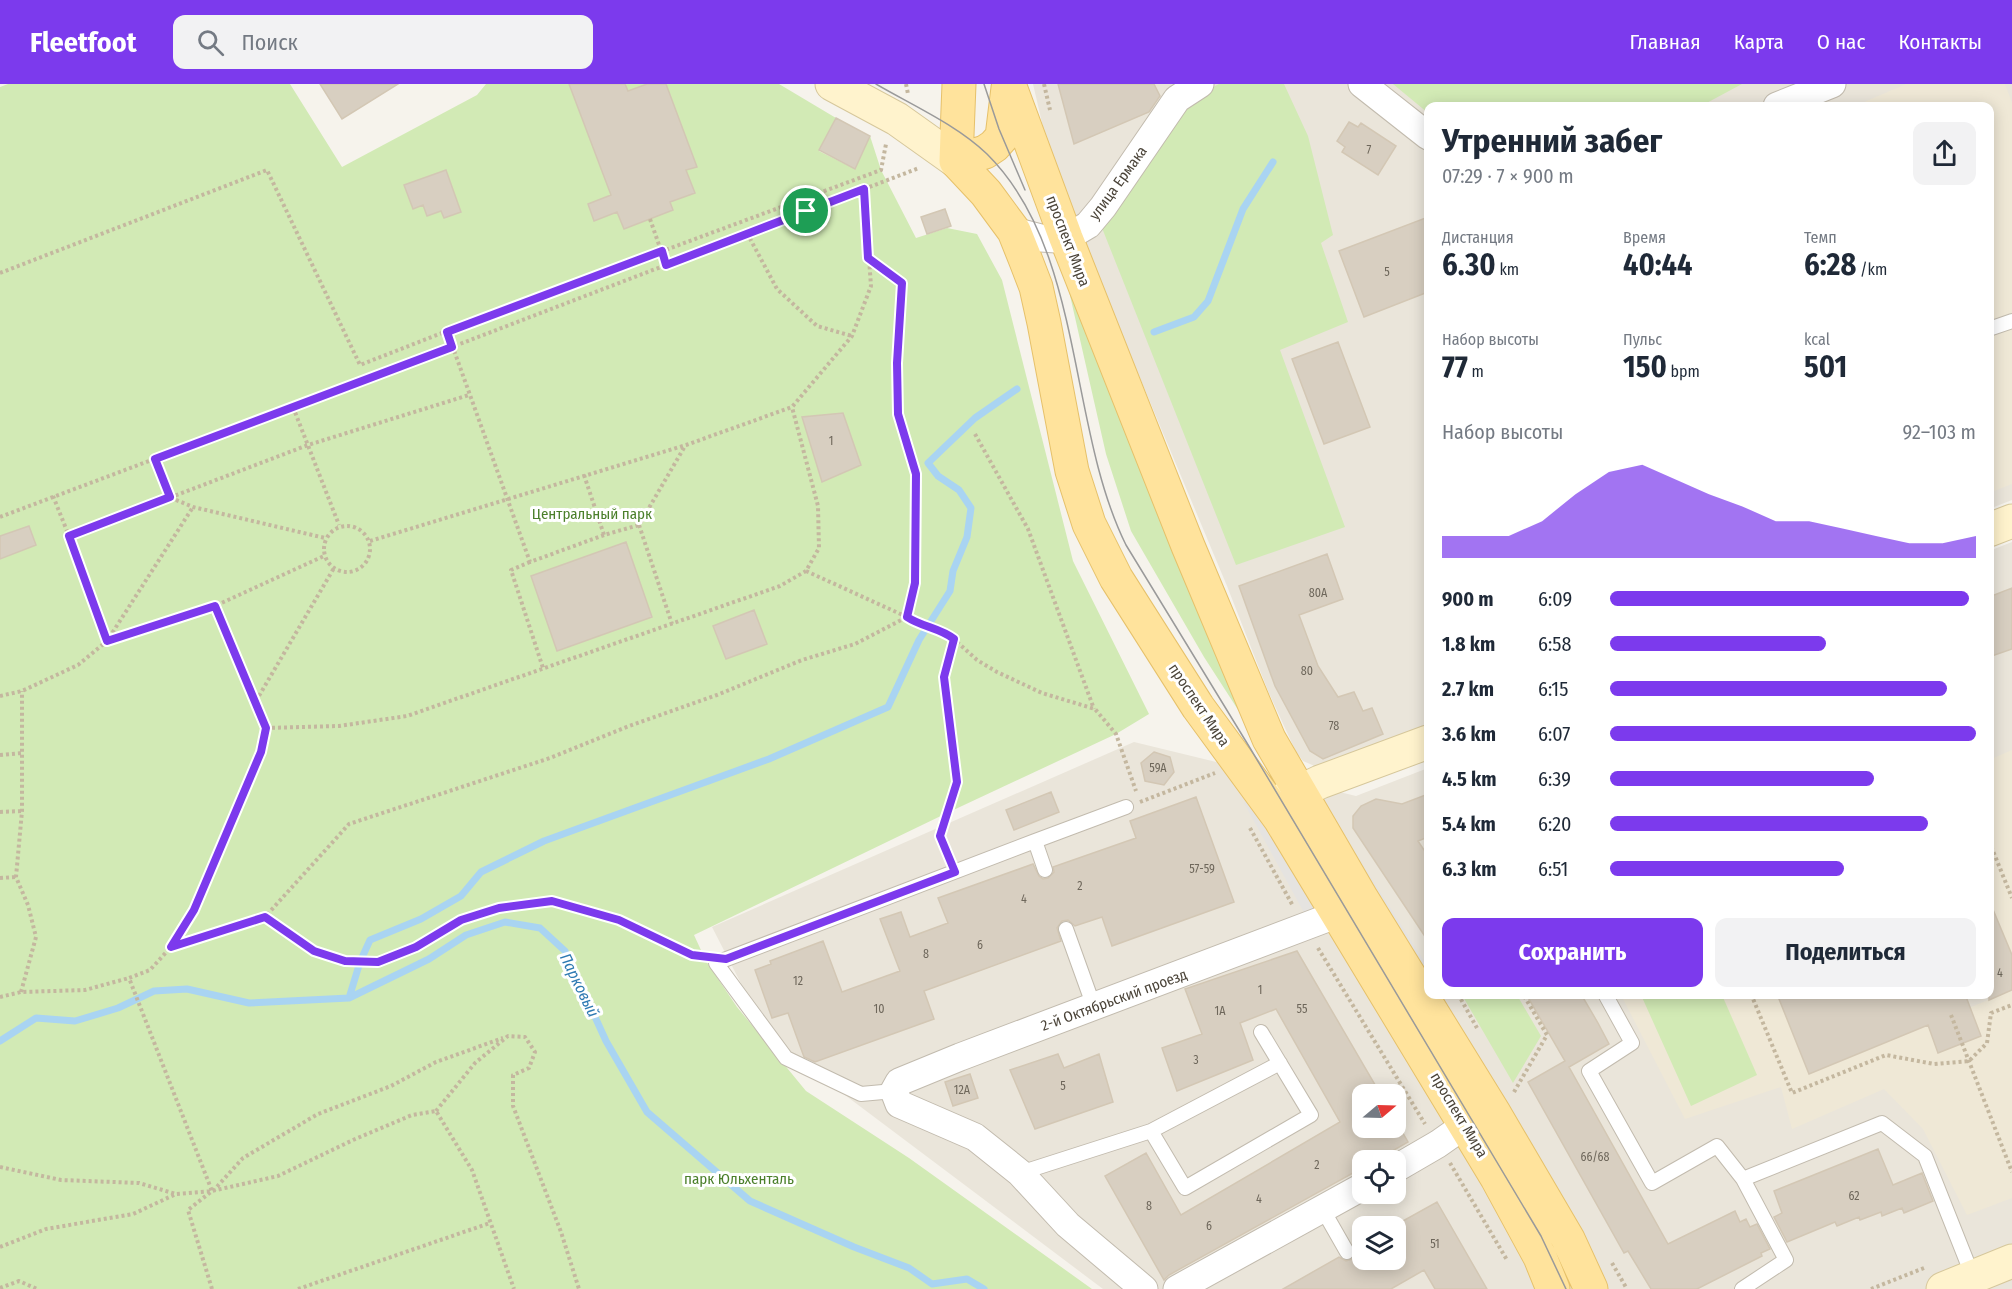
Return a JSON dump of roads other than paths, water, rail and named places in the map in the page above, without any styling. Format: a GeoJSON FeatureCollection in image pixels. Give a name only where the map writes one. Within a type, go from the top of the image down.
{"type":"FeatureCollection","features":[{"type":"Feature","properties":{"kind":"main road"},"geometry":{"type":"LineString","coordinates":[[832,84],[897,118],[956,161]]}},
{"type":"Feature","properties":{"kind":"main road"},"geometry":{"type":"LineString","coordinates":[[956,161],[959,84]]}},
{"type":"Feature","properties":{"kind":"main road"},"geometry":{"type":"LineString","coordinates":[[956,161],[985,152],[1002,137],[1009,84]]}},
{"type":"Feature","properties":{"kind":"main road","name":"проспект Мира"},"geometry":{"type":"LineString","coordinates":[[1009,84],[1066,238],[1188,546],[1269,739],[1284,799],[1280,819],[1500,1183],[1553,1289]]}},
{"type":"Feature","properties":{"kind":"main road","name":"проспект Мира"},"geometry":{"type":"LineString","coordinates":[[956,161],[986,193],[1014,231],[1036,287],[1072,471],[1089,524],[1116,578],[1198,707],[1284,799],[1362,899],[1494,1113],[1568,1239],[1591,1289]]}},
{"type":"Feature","properties":{"kind":"main road"},"geometry":{"type":"LineString","coordinates":[[1994,528],[2012,521]]}},
{"type":"Feature","properties":{"kind":"main road"},"geometry":{"type":"LineString","coordinates":[[1284,799],[1424,744]]}},
{"type":"Feature","properties":{"kind":"main road"},"geometry":{"type":"LineString","coordinates":[[1943,1289],[2012,1261]]}},
{"type":"Feature","properties":{"kind":"street","name":"улица Ермака"},"geometry":{"type":"LineString","coordinates":[[1066,238],[1088,225],[1103,207],[1177,99],[1200,84]]}},
{"type":"Feature","properties":{"kind":"street"},"geometry":{"type":"LineString","coordinates":[[1362,84],[1424,133]]}},
{"type":"Feature","properties":{"kind":"street"},"geometry":{"type":"LineString","coordinates":[[1787,102],[1832,84]]}},
{"type":"Feature","properties":{"kind":"street"},"geometry":{"type":"LineString","coordinates":[[1014,231],[1041,238],[1066,238]]}},
{"type":"Feature","properties":{"kind":"street","name":"2-й Октябрьский проезд"},"geometry":{"type":"LineString","coordinates":[[894,1091],[899,1082],[1338,914]]}},
{"type":"Feature","properties":{"kind":"street"},"geometry":{"type":"LineString","coordinates":[[894,1091],[899,1104],[975,1137],[1020,1173],[1068,1225],[1144,1289]]}},
{"type":"Feature","properties":{"kind":"street"},"geometry":{"type":"LineString","coordinates":[[1406,1163],[1465,1125]]}},
{"type":"Feature","properties":{"kind":"street"},"geometry":{"type":"LineString","coordinates":[[1177,1289],[1352,1193]]}},
{"type":"Feature","properties":{"kind":"lane"},"geometry":{"type":"LineString","coordinates":[[1994,328],[2012,321]]}},
{"type":"Feature","properties":{"kind":"lane"},"geometry":{"type":"LineString","coordinates":[[894,1091],[861,1094],[786,1058],[716,963],[1125,807]]}},
{"type":"Feature","properties":{"kind":"lane"},"geometry":{"type":"LineString","coordinates":[[1035,842],[1046,870]]}},
{"type":"Feature","properties":{"kind":"lane"},"geometry":{"type":"LineString","coordinates":[[1066,929],[1094,1006]]}},
{"type":"Feature","properties":{"kind":"lane"},"geometry":{"type":"LineString","coordinates":[[1608,999],[1632,1043],[1589,1071],[1652,1183],[1717,1146],[1743,1179],[1786,1260],[1742,1289]]}},
{"type":"Feature","properties":{"kind":"lane"},"geometry":{"type":"LineString","coordinates":[[1151,1131],[1185,1188],[1311,1115],[1261,1032]]}},
{"type":"Feature","properties":{"kind":"lane"},"geometry":{"type":"LineString","coordinates":[[1020,1173],[1151,1131],[1280,1063]]}},
{"type":"Feature","properties":{"kind":"lane"},"geometry":{"type":"LineString","coordinates":[[1743,1179],[1882,1124],[1924,1156],[1973,1277]]}},
{"type":"Feature","properties":{"kind":"lane"},"geometry":{"type":"LineString","coordinates":[[1323,1210],[1347,1252]]}},
{"type":"Feature","properties":{"kind":"waterway"},"geometry":{"type":"LineString","coordinates":[[1154,332],[1194,317],[1208,301],[1243,209],[1273,162]]}},
{"type":"Feature","properties":{"kind":"waterway"},"geometry":{"type":"LineString","coordinates":[[349,998],[360,962],[370,940],[421,919],[461,896],[481,872],[544,841],[769,759],[888,707],[919,640],[950,591],[953,571],[967,537],[971,508],[959,490],[938,476],[928,463],[975,418],[1017,389]]}},
{"type":"Feature","properties":{"kind":"waterway","name":"Парковый"},"geometry":{"type":"LineString","coordinates":[[0,1041],[36,1018],[75,1021],[118,1008],[154,991],[187,989],[249,1003],[349,998],[429,959],[466,935],[505,922],[540,928],[565,951],[606,1041],[647,1112],[750,1201],[854,1247],[909,1268],[932,1284],[967,1279],[984,1289]]}},
{"type":"Feature","properties":{"kind":"tram line"},"geometry":{"type":"LineString","coordinates":[[876,84],[962,134],[987,154],[1019,194],[1042,239],[1058,289],[1093,447],[1107,498],[1126,545],[1541,1236],[1566,1289]]}},
{"type":"Feature","properties":{"kind":"tram line"},"geometry":{"type":"LineString","coordinates":[[984,84],[999,129],[1025,190]]}},
{"type":"Feature","properties":{"kind":"park label","name":"Центральный парк"},"geometry":{"type":"Point","coordinates":[592,514]}},
{"type":"Feature","properties":{"kind":"park label","name":"парк Юльхенталь"},"geometry":{"type":"Point","coordinates":[739,1179]}}]}
